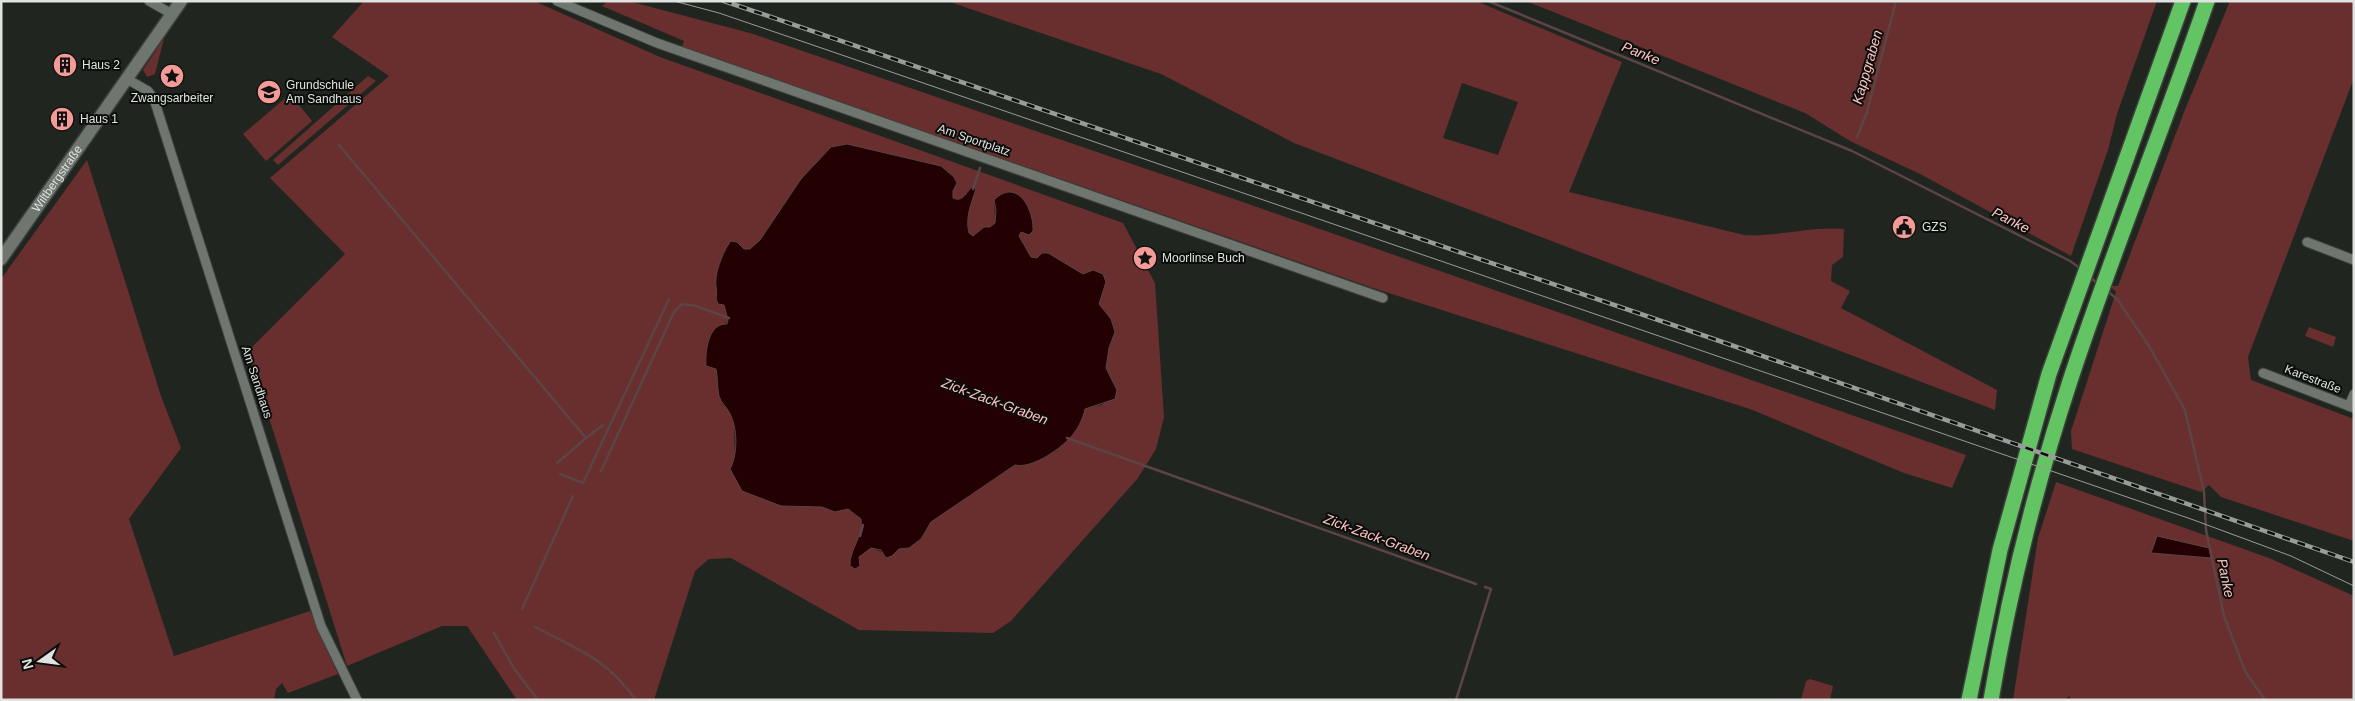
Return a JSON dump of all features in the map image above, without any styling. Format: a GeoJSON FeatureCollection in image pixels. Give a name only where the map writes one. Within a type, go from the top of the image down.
{"type":"FeatureCollection","features":[{"type":"Feature","properties":{"kind":"highway"},"geometry":{"type":"LineString","coordinates":[[1969,700],[2000,550],[2049,374],[2184,1]]}},
{"type":"Feature","properties":{"kind":"highway"},"geometry":{"type":"LineString","coordinates":[[1991,700],[2003,627],[2032,509],[2070,382],[2207,1]]}},
{"type":"Feature","properties":{"kind":"main road","name":"Wiltbergstraße"},"geometry":{"type":"LineString","coordinates":[[1,259],[181,1]]}},
{"type":"Feature","properties":{"kind":"street"},"geometry":{"type":"LineString","coordinates":[[149,1],[172,14]]}},
{"type":"Feature","properties":{"kind":"street","name":"Am Sportplatz"},"geometry":{"type":"LineString","coordinates":[[557,1],[657,43],[1383,298]]}},
{"type":"Feature","properties":{"kind":"street","name":"Am Sandhaus"},"geometry":{"type":"LineString","coordinates":[[127,79],[148,91],[154,99],[321,626],[357,700]]}},
{"type":"Feature","properties":{"kind":"street"},"geometry":{"type":"LineString","coordinates":[[2307,242],[2354,260]]}},
{"type":"Feature","properties":{"kind":"street","name":"Karestraße"},"geometry":{"type":"LineString","coordinates":[[2263,373],[2351,407]]}},
{"type":"Feature","properties":{"kind":"street"},"geometry":{"type":"LineString","coordinates":[[2351,407],[2354,394]]}},
{"type":"Feature","properties":{"kind":"shaded area"},"geometry":{"type":"Polygon","coordinates":[[[364,1],[534,1],[660,57],[1123,223],[1155,283],[1164,417],[1156,449],[1138,478],[1011,621],[993,633],[859,630],[731,558],[709,559],[695,571],[654,700],[517,700],[467,626],[442,626],[347,666],[248,351],[345,254],[270,178],[389,76],[332,37],[364,1]],[[847,144],[831,147],[801,179],[760,241],[750,249],[744,249],[737,242],[716,279],[718,290],[716,299],[724,305],[728,320],[706,350],[706,366],[716,369],[719,396],[723,405],[729,410],[734,425],[735,459],[804,506],[822,507],[835,512],[848,509],[861,519],[863,529],[857,543],[859,557],[871,548],[892,556],[899,549],[909,548],[921,539],[931,522],[1015,465],[1021,466],[1036,462],[1058,449],[1075,432],[1085,408],[1102,405],[1117,390],[1106,369],[1109,348],[1115,332],[1111,319],[1099,304],[1106,282],[1083,274],[1048,253],[1037,258],[1031,258],[1019,236],[1021,232],[994,200],[995,223],[990,227],[984,227],[973,236],[969,233],[967,214],[972,201],[974,186],[962,198],[953,198],[956,182],[954,177],[941,166],[847,144]]]}},
{"type":"Feature","properties":{"kind":"shaded area"},"geometry":{"type":"Polygon","coordinates":[[[608,1],[628,1],[750,33],[1240,201],[1966,455],[1952,488],[1904,473],[1750,409],[1370,287],[682,47],[684,41],[602,6],[608,1]]]}},
{"type":"Feature","properties":{"kind":"shaded area"},"geometry":{"type":"Polygon","coordinates":[[[947,1],[1476,1],[1622,62],[1569,192],[1744,235],[1831,228],[1844,229],[1843,257],[1832,265],[1831,281],[1850,291],[1841,308],[1997,390],[1995,410],[1294,143],[1161,74],[947,1]],[[1462,83],[1443,138],[1498,155],[1518,102],[1462,83]]]}},
{"type":"Feature","properties":{"kind":"shaded area"},"geometry":{"type":"Polygon","coordinates":[[[1526,1],[2157,1],[2117,114],[2108,150],[2071,256],[1922,175],[1850,141],[1805,113],[1526,1]]]}},
{"type":"Feature","properties":{"kind":"shaded area"},"geometry":{"type":"Polygon","coordinates":[[[2230,1],[2354,1],[2354,78],[2248,357],[2251,380],[2354,419],[2354,541],[2221,497],[2209,485],[2201,492],[2072,449],[2071,431],[2116,292],[2110,286],[2118,286],[2184,112],[2230,1]]]}},
{"type":"Feature","properties":{"kind":"shaded area"},"geometry":{"type":"Polygon","coordinates":[[[164,38],[155,74],[147,77],[143,70],[164,38]]]}},
{"type":"Feature","properties":{"kind":"shaded area"},"geometry":{"type":"Polygon","coordinates":[[[368,76],[376,81],[278,165],[273,160],[368,76]]]}},
{"type":"Feature","properties":{"kind":"shaded area"},"geometry":{"type":"Polygon","coordinates":[[[290,94],[312,121],[266,161],[243,134],[290,94]]]}},
{"type":"Feature","properties":{"kind":"shaded area"},"geometry":{"type":"Polygon","coordinates":[[[87,160],[161,396],[181,448],[129,519],[174,656],[310,611],[338,674],[288,693],[282,683],[276,689],[274,700],[1,700],[1,279],[87,160]]]}},
{"type":"Feature","properties":{"kind":"shaded area"},"geometry":{"type":"Polygon","coordinates":[[[2309,327],[2336,337],[2333,347],[2305,336],[2309,327]]]}},
{"type":"Feature","properties":{"kind":"shaded area"},"geometry":{"type":"Polygon","coordinates":[[[2056,482],[2269,558],[2354,596],[2354,700],[2072,700],[2069,696],[2065,700],[2013,700],[2038,538],[2056,482]]]}},
{"type":"Feature","properties":{"kind":"shaded area"},"geometry":{"type":"Polygon","coordinates":[[[1810,679],[1833,686],[1830,700],[1801,700],[1806,681],[1810,679]]]}},
{"type":"Feature","properties":{"kind":"water"},"geometry":{"type":"Polygon","coordinates":[[[847,144],[941,166],[954,177],[957,183],[953,191],[953,198],[956,199],[962,198],[973,186],[976,189],[969,211],[968,227],[969,233],[973,236],[984,227],[990,227],[995,223],[996,210],[994,200],[1002,194],[1010,192],[1017,194],[1027,205],[1033,222],[1033,231],[1029,235],[1021,232],[1019,236],[1031,257],[1037,258],[1042,253],[1048,253],[1083,274],[1093,270],[1103,274],[1106,282],[1099,304],[1111,319],[1115,332],[1109,348],[1106,368],[1117,390],[1115,399],[1085,409],[1075,432],[1051,454],[1036,462],[1021,466],[1015,465],[931,522],[921,539],[909,548],[899,549],[892,556],[886,558],[881,550],[871,548],[859,557],[860,566],[855,569],[850,566],[850,560],[860,532],[861,519],[848,509],[835,512],[822,507],[781,506],[742,491],[730,469],[736,448],[732,418],[719,396],[716,369],[706,366],[709,339],[716,328],[727,324],[728,320],[724,305],[718,304],[716,299],[716,275],[729,244],[731,241],[737,242],[744,249],[750,249],[760,240],[801,179],[831,147],[847,144]]]}},
{"type":"Feature","properties":{"kind":"water"},"geometry":{"type":"Polygon","coordinates":[[[2157,536],[2209,548],[2211,558],[2151,553],[2157,536]]]}},
{"type":"Feature","properties":{"kind":"waterway","name":"Panke"},"geometry":{"type":"LineString","coordinates":[[1488,1],[1852,151],[2070,261],[2081,269]]}},
{"type":"Feature","properties":{"kind":"waterway","name":"Kappgraben"},"geometry":{"type":"LineString","coordinates":[[1857,137],[1867,112],[1896,1]]}},
{"type":"Feature","properties":{"kind":"waterway"},"geometry":{"type":"LineString","coordinates":[[339,145],[586,438],[557,463]]}},
{"type":"Feature","properties":{"kind":"waterway"},"geometry":{"type":"LineString","coordinates":[[973,189],[980,168]]}},
{"type":"Feature","properties":{"kind":"waterway","name":"Panke"},"geometry":{"type":"LineString","coordinates":[[2089,276],[2098,284]]}},
{"type":"Feature","properties":{"kind":"waterway","name":"Panke"},"geometry":{"type":"LineString","coordinates":[[2106,290],[2117,299],[2149,346],[2185,410],[2204,492],[2206,530],[2224,616],[2245,671],[2265,700]]}},
{"type":"Feature","properties":{"kind":"waterway"},"geometry":{"type":"LineString","coordinates":[[560,474],[583,483],[669,299]]}},
{"type":"Feature","properties":{"kind":"waterway","name":"Zick-Zack-Graben"},"geometry":{"type":"LineString","coordinates":[[601,471],[674,312],[682,304],[696,306],[729,318]]}},
{"type":"Feature","properties":{"kind":"waterway"},"geometry":{"type":"LineString","coordinates":[[586,438],[603,425]]}},
{"type":"Feature","properties":{"kind":"waterway","name":"Zick-Zack-Graben"},"geometry":{"type":"LineString","coordinates":[[1067,438],[1476,584]]}},
{"type":"Feature","properties":{"kind":"waterway"},"geometry":{"type":"LineString","coordinates":[[522,609],[573,496]]}},
{"type":"Feature","properties":{"kind":"waterway"},"geometry":{"type":"LineString","coordinates":[[860,536],[863,525]]}},
{"type":"Feature","properties":{"kind":"waterway","name":"Zick-Zack-Graben"},"geometry":{"type":"LineString","coordinates":[[1456,700],[1491,589],[1485,587]]}},
{"type":"Feature","properties":{"kind":"waterway"},"geometry":{"type":"LineString","coordinates":[[535,627],[591,656],[614,674],[636,700]]}},
{"type":"Feature","properties":{"kind":"waterway"},"geometry":{"type":"LineString","coordinates":[[494,633],[515,670],[538,700]]}},
{"type":"Feature","properties":{"kind":"tram line"},"geometry":{"type":"LineString","coordinates":[[674,1],[719,13],[804,42],[2191,519],[2291,556],[2354,586]]}},
{"type":"Feature","properties":{"kind":"railway"},"geometry":{"type":"LineString","coordinates":[[724,1],[1708,337],[2354,562]]}},
{"type":"Feature","properties":{"kind":"place","name":"Haus 2"},"geometry":{"type":"Point","coordinates":[65,65]}},
{"type":"Feature","properties":{"kind":"place","name":"Zwangsarbeiter"},"geometry":{"type":"Point","coordinates":[172,76]}},
{"type":"Feature","properties":{"kind":"place","name":"Grundschule Am Sandhaus"},"geometry":{"type":"Point","coordinates":[269,92]}},
{"type":"Feature","properties":{"kind":"place","name":"Haus 1"},"geometry":{"type":"Point","coordinates":[62,119]}},
{"type":"Feature","properties":{"kind":"place","name":"GZS"},"geometry":{"type":"Point","coordinates":[1904,227]}},
{"type":"Feature","properties":{"kind":"place","name":"Moorlinse Buch"},"geometry":{"type":"Point","coordinates":[1145,258]}}]}
